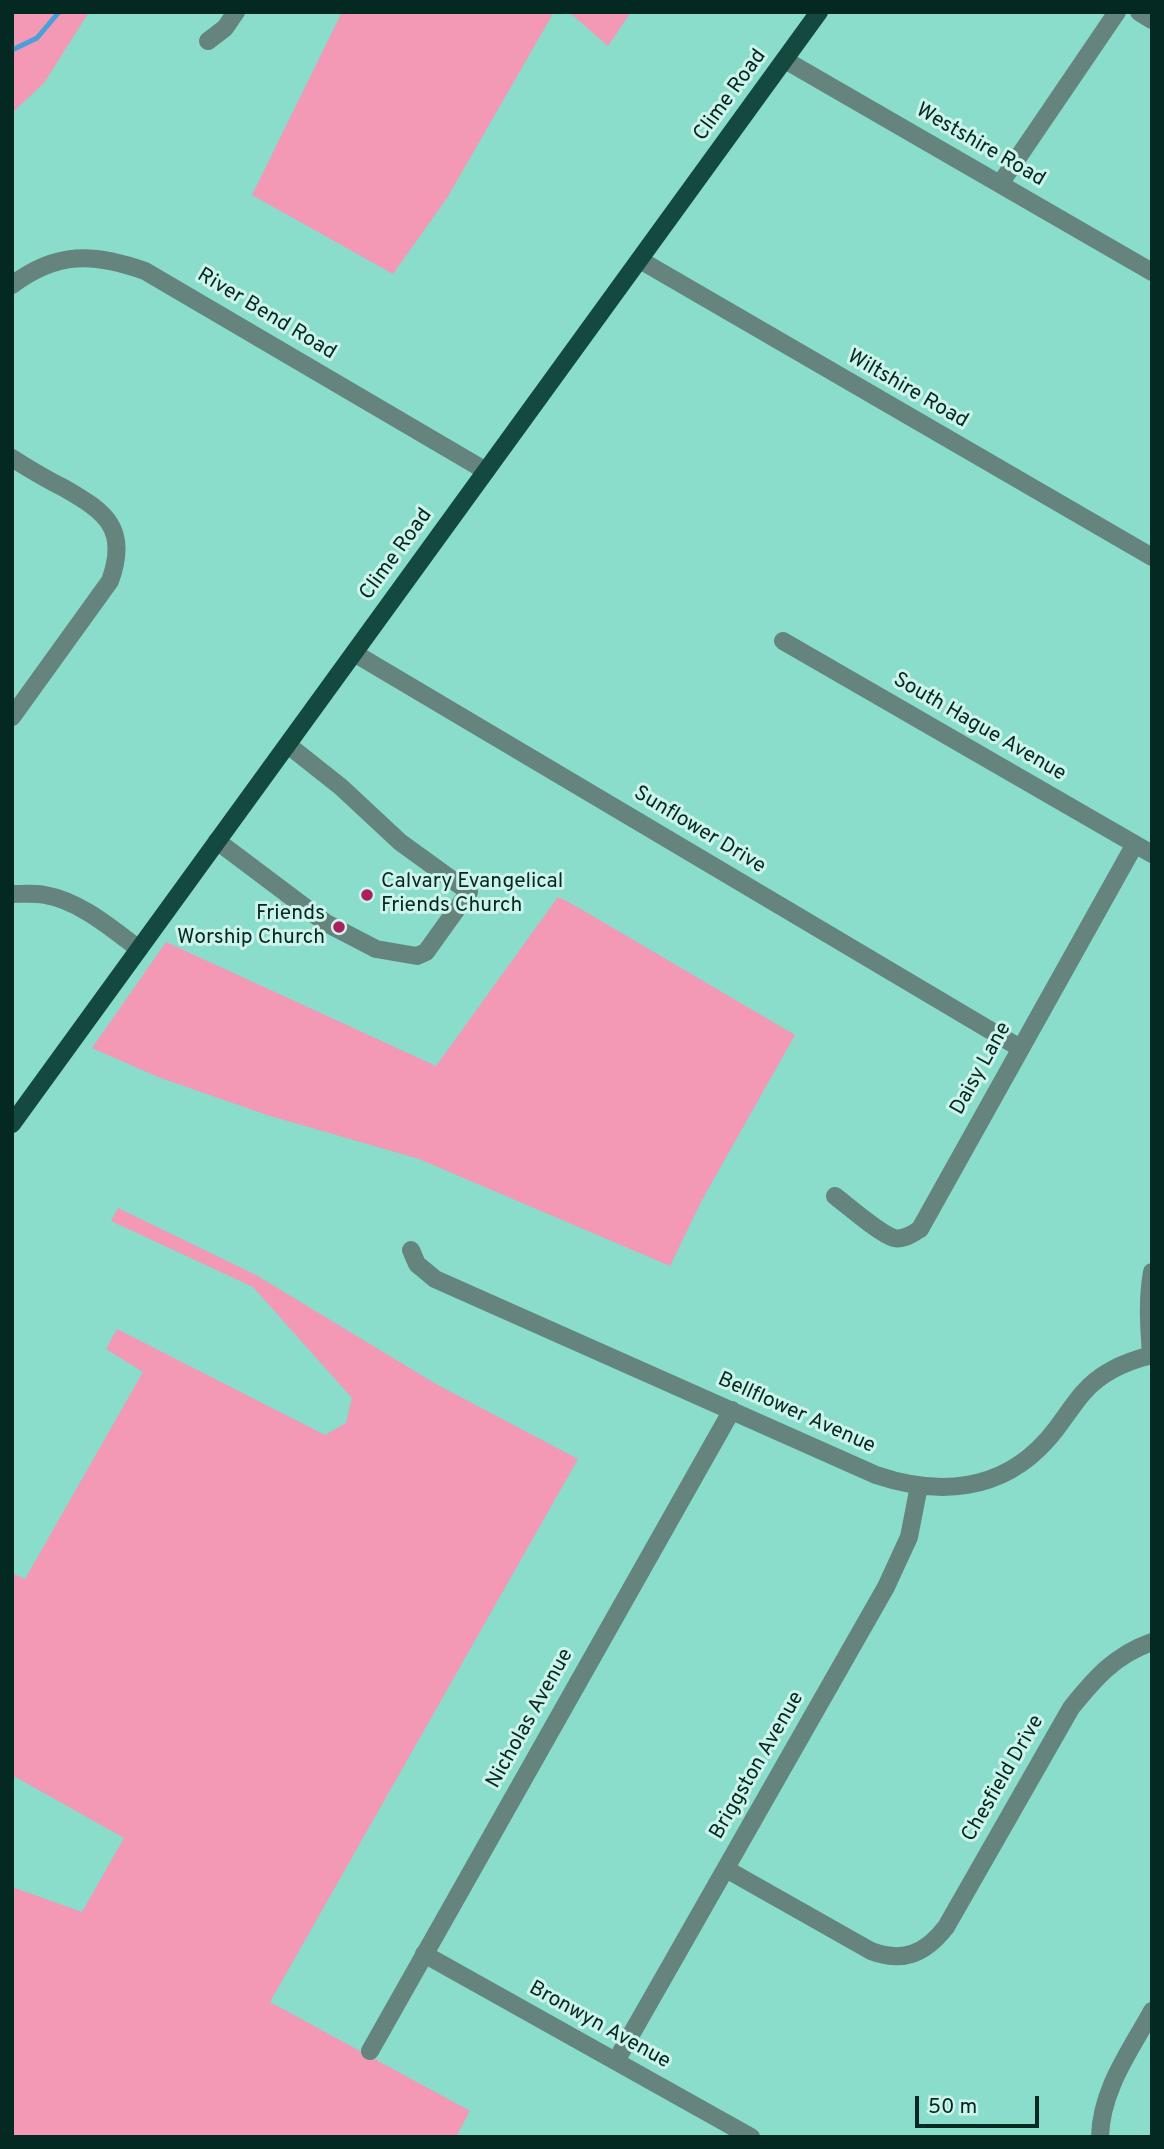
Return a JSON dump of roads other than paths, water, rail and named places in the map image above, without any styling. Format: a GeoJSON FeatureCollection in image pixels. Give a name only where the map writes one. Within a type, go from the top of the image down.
{"type":"FeatureCollection","features":[{"type":"Feature","properties":{"kind":"main road","name":"Clime Road"},"geometry":{"type":"LineString","coordinates":[[12,1124],[819,12]]}},
{"type":"Feature","properties":{"kind":"street"},"geometry":{"type":"LineString","coordinates":[[208,41],[225,28],[236,12]]}},
{"type":"Feature","properties":{"kind":"street"},"geometry":{"type":"LineString","coordinates":[[1000,184],[1117,12]]}},
{"type":"Feature","properties":{"kind":"street"},"geometry":{"type":"LineString","coordinates":[[1139,12],[1152,20]]}},
{"type":"Feature","properties":{"kind":"street","name":"Westshire Road"},"geometry":{"type":"LineString","coordinates":[[785,60],[1152,272]]}},
{"type":"Feature","properties":{"kind":"street","name":"River Bend Road"},"geometry":{"type":"LineString","coordinates":[[12,285],[46,265],[72,258],[96,257],[145,271],[485,471]]}},
{"type":"Feature","properties":{"kind":"street","name":"Wiltshire Road"},"geometry":{"type":"LineString","coordinates":[[640,260],[1152,557]]}},
{"type":"Feature","properties":{"kind":"street"},"geometry":{"type":"LineString","coordinates":[[12,458],[94,505],[114,532],[117,548],[116,565],[110,581],[12,717]]}},
{"type":"Feature","properties":{"kind":"street","name":"South Hague Avenue"},"geometry":{"type":"LineString","coordinates":[[783,641],[1152,854]]}},
{"type":"Feature","properties":{"kind":"street","name":"Sunflower Drive"},"geometry":{"type":"LineString","coordinates":[[355,653],[1020,1048]]}},
{"type":"Feature","properties":{"kind":"street"},"geometry":{"type":"LineString","coordinates":[[218,841],[326,923],[376,949],[418,956],[434,943],[469,892],[400,842],[341,787],[288,745]]}},
{"type":"Feature","properties":{"kind":"street","name":"Daisy Lane"},"geometry":{"type":"LineString","coordinates":[[835,1196],[895,1238],[908,1237],[920,1229],[1135,844]]}},
{"type":"Feature","properties":{"kind":"street"},"geometry":{"type":"LineString","coordinates":[[12,894],[46,895],[74,905],[139,949]]}},
{"type":"Feature","properties":{"kind":"street","name":"Bellflower Avenue"},"geometry":{"type":"LineString","coordinates":[[411,1250],[417,1264],[435,1279],[876,1475],[919,1486],[974,1485],[1015,1468],[1048,1439],[1085,1391],[1099,1378],[1128,1362],[1151,1355]]}},
{"type":"Feature","properties":{"kind":"street"},"geometry":{"type":"LineString","coordinates":[[1151,1355],[1148,1297],[1152,1272]]}},
{"type":"Feature","properties":{"kind":"street","name":"Nicholas Avenue"},"geometry":{"type":"LineString","coordinates":[[370,2051],[732,1410]]}},
{"type":"Feature","properties":{"kind":"street","name":"Briggston Avenue"},"geometry":{"type":"LineString","coordinates":[[616,2061],[886,1587],[909,1537],[919,1486]]}},
{"type":"Feature","properties":{"kind":"street","name":"Chesfield Drive"},"geometry":{"type":"LineString","coordinates":[[726,1869],[871,1951],[885,1956],[913,1954],[937,1938],[946,1927],[1071,1708],[1093,1680],[1124,1653],[1152,1642]]}},
{"type":"Feature","properties":{"kind":"street","name":"Bronwyn Avenue"},"geometry":{"type":"LineString","coordinates":[[424,1954],[751,2137]]}},
{"type":"Feature","properties":{"kind":"street"},"geometry":{"type":"LineString","coordinates":[[1100,2137],[1100,2120],[1107,2095],[1152,2011]]}},
{"type":"Feature","properties":{"kind":"waterway"},"geometry":{"type":"LineString","coordinates":[[12,50],[37,38],[59,12]]}},
{"type":"Feature","properties":{"kind":"place","name":"Calvary Evangelical Friends Church"},"geometry":{"type":"Point","coordinates":[367,895]}},
{"type":"Feature","properties":{"kind":"place","name":"Friends Worship Church"},"geometry":{"type":"Point","coordinates":[339,927]}}]}
